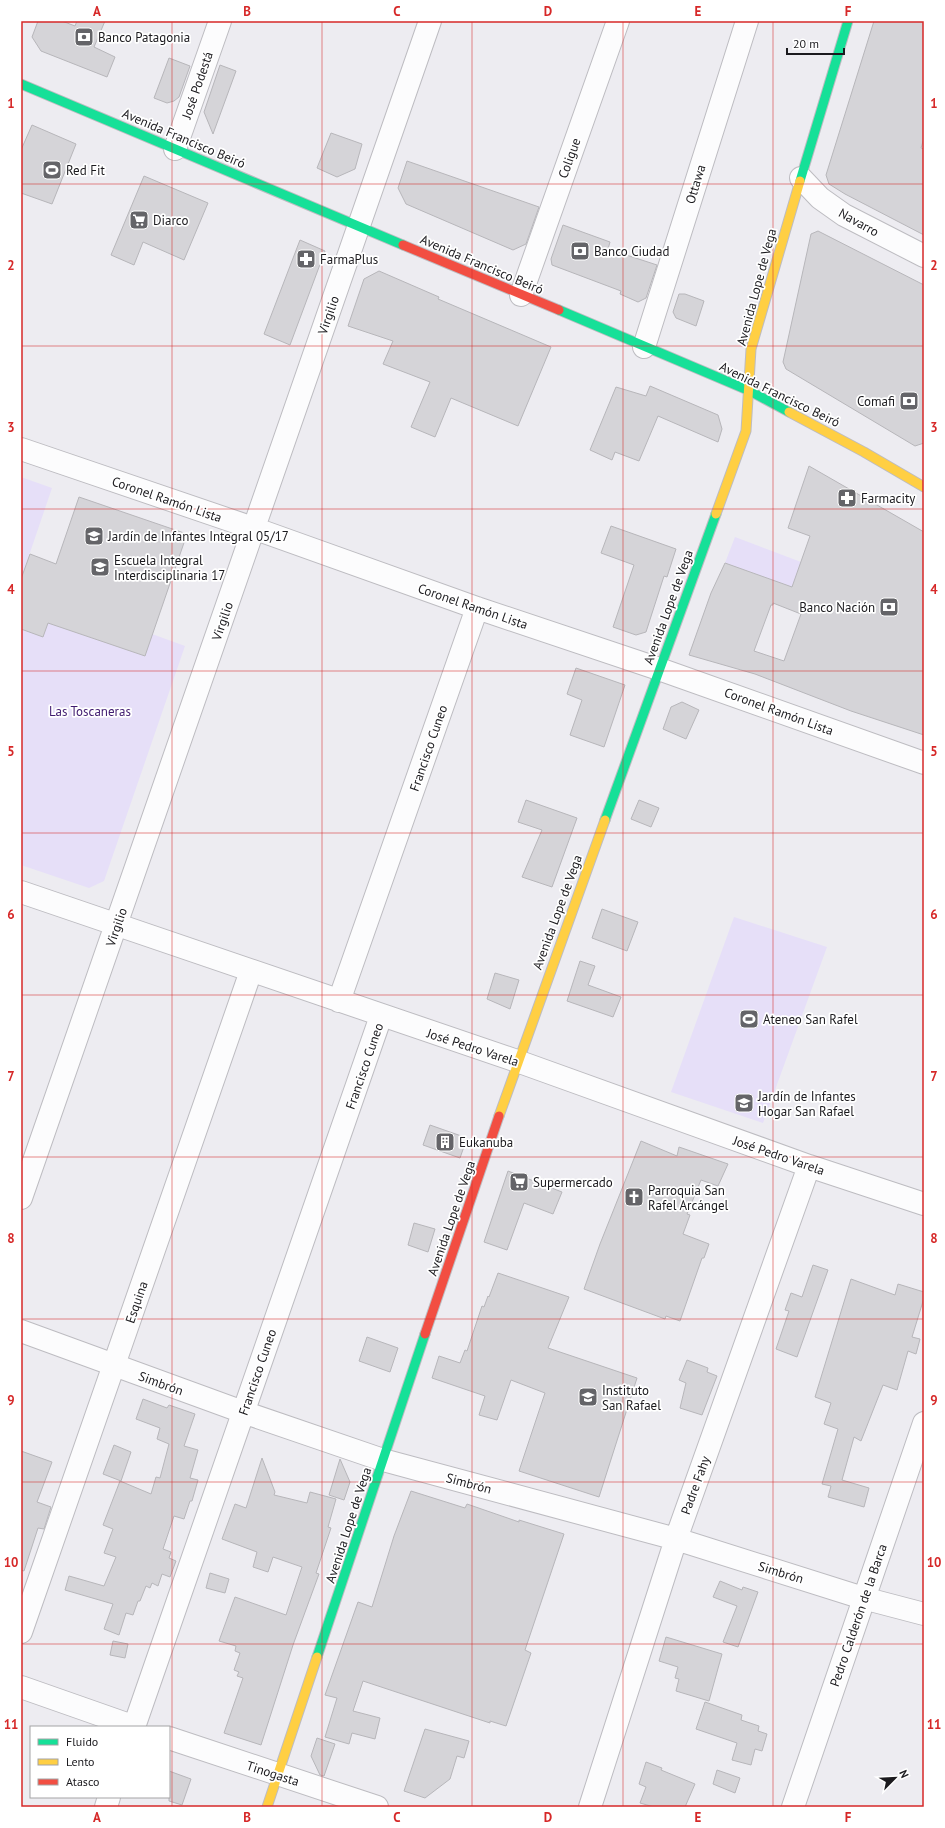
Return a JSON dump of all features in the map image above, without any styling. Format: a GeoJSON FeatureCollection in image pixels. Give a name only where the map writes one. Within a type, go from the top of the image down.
{"type":"FeatureCollection","features":[{"type":"Feature","properties":{"kind":"main road","name":"Avenida Lope de Vega"},"geometry":{"type":"LineString","coordinates":[[267,1807],[517,1062],[746,431],[750,391],[751,350],[848,21]]}},
{"type":"Feature","properties":{"kind":"main road","name":"Avenida Francisco Beiró"},"geometry":{"type":"LineString","coordinates":[[21,84],[750,391],[864,452],[924,487]]}},
{"type":"Feature","properties":{"kind":"street","name":"José Podestá"},"geometry":{"type":"LineString","coordinates":[[175,149],[220,21]]}},
{"type":"Feature","properties":{"kind":"street","name":"Virgilio"},"geometry":{"type":"LineString","coordinates":[[21,1198],[430,21]]}},
{"type":"Feature","properties":{"kind":"street","name":"Coligue"},"geometry":{"type":"LineString","coordinates":[[521,295],[618,21]]}},
{"type":"Feature","properties":{"kind":"street","name":"Ottawa"},"geometry":{"type":"LineString","coordinates":[[644,347],[747,21]]}},
{"type":"Feature","properties":{"kind":"street","name":"Navarro"},"geometry":{"type":"LineString","coordinates":[[801,178],[820,198],[844,215],[924,256]]}},
{"type":"Feature","properties":{"kind":"street","name":"Coronel Ramón Lista"},"geometry":{"type":"LineString","coordinates":[[21,449],[253,528],[477,608],[659,669],[924,763]]}},
{"type":"Feature","properties":{"kind":"street","name":"Francisco Cuneo"},"geometry":{"type":"LineString","coordinates":[[339,1001],[477,608]]}},
{"type":"Feature","properties":{"kind":"street","name":"José Pedro Varela"},"geometry":{"type":"LineString","coordinates":[[21,892],[517,1062],[809,1166],[924,1204]]}},
{"type":"Feature","properties":{"kind":"street","name":"Esquina"},"geometry":{"type":"LineString","coordinates":[[21,1632],[251,971]]}},
{"type":"Feature","properties":{"kind":"street","name":"Francisco Cuneo"},"geometry":{"type":"LineString","coordinates":[[134,1726],[381,1016]]}},
{"type":"Feature","properties":{"kind":"street","name":"Padre Fahy"},"geometry":{"type":"LineString","coordinates":[[590,1807],[676,1539],[809,1166]]}},
{"type":"Feature","properties":{"kind":"street","name":"Simbrón"},"geometry":{"type":"LineString","coordinates":[[21,1332],[243,1412],[383,1460],[676,1539],[864,1598],[924,1614]]}},
{"type":"Feature","properties":{"kind":"street","name":"Pedro Calderón de la Barca"},"geometry":{"type":"LineString","coordinates":[[794,1807],[924,1423]]}},
{"type":"Feature","properties":{"kind":"street"},"geometry":{"type":"LineString","coordinates":[[21,1687],[131,1726]]}},
{"type":"Feature","properties":{"kind":"street","name":"Tinogasta"},"geometry":{"type":"LineString","coordinates":[[170,1738],[377,1807]]}},
{"type":"Feature","properties":{"kind":"green space"},"geometry":{"type":"Polygon","coordinates":[[[21,477],[52,488],[21,579],[21,477]]]}},
{"type":"Feature","properties":{"kind":"green space"},"geometry":{"type":"Polygon","coordinates":[[[735,537],[801,562],[792,588],[725,563],[735,537]]]}},
{"type":"Feature","properties":{"kind":"green space","name":"Las Toscaneras"},"geometry":{"type":"Polygon","coordinates":[[[48,623],[145,656],[152,634],[185,646],[104,881],[89,888],[21,865],[21,629],[43,637],[48,623]]]}},
{"type":"Feature","properties":{"kind":"green space","name":"Ateneo San Rafel"},"geometry":{"type":"Polygon","coordinates":[[[734,917],[827,947],[763,1123],[671,1092],[734,917]]]}},
{"type":"Feature","properties":{"kind":"building"},"geometry":{"type":"Polygon","coordinates":[[[38,21],[62,21],[75,26],[77,21],[105,21],[94,47],[115,57],[107,77],[41,51],[32,37],[38,21]]]}},
{"type":"Feature","properties":{"kind":"building"},"geometry":{"type":"Polygon","coordinates":[[[874,21],[924,21],[924,138],[921,148],[924,149],[924,235],[845,194],[829,184],[826,175],[874,21]]]}},
{"type":"Feature","properties":{"kind":"building"},"geometry":{"type":"Polygon","coordinates":[[[169,58],[190,66],[179,97],[174,101],[167,103],[154,98],[169,58]]]}},
{"type":"Feature","properties":{"kind":"building"},"geometry":{"type":"Polygon","coordinates":[[[220,65],[236,71],[213,134],[204,112],[220,65]]]}},
{"type":"Feature","properties":{"kind":"building"},"geometry":{"type":"Polygon","coordinates":[[[32,125],[76,144],[52,204],[21,193],[21,150],[32,125]]]}},
{"type":"Feature","properties":{"kind":"building"},"geometry":{"type":"Polygon","coordinates":[[[331,133],[362,144],[355,169],[337,177],[317,168],[331,133]]]}},
{"type":"Feature","properties":{"kind":"building"},"geometry":{"type":"Polygon","coordinates":[[[407,161],[539,207],[526,244],[513,250],[406,204],[398,188],[407,161]]]}},
{"type":"Feature","properties":{"kind":"building"},"geometry":{"type":"Polygon","coordinates":[[[144,176],[208,203],[184,260],[143,242],[134,265],[111,255],[144,176]]]}},
{"type":"Feature","properties":{"kind":"building"},"geometry":{"type":"Polygon","coordinates":[[[563,225],[610,242],[608,249],[657,265],[646,298],[638,302],[620,294],[621,291],[552,265],[551,259],[563,225]]]}},
{"type":"Feature","properties":{"kind":"building"},"geometry":{"type":"Polygon","coordinates":[[[818,231],[924,285],[924,443],[915,446],[786,369],[783,362],[811,234],[818,231]]]}},
{"type":"Feature","properties":{"kind":"building"},"geometry":{"type":"Polygon","coordinates":[[[300,240],[325,251],[290,345],[264,334],[300,240]]]}},
{"type":"Feature","properties":{"kind":"building"},"geometry":{"type":"Polygon","coordinates":[[[379,271],[439,297],[438,299],[551,347],[518,426],[451,398],[435,437],[411,427],[430,382],[383,364],[393,341],[348,326],[364,279],[379,271]]]}},
{"type":"Feature","properties":{"kind":"building"},"geometry":{"type":"Polygon","coordinates":[[[679,294],[685,294],[704,301],[696,326],[676,318],[673,312],[679,294]]]}},
{"type":"Feature","properties":{"kind":"building"},"geometry":{"type":"Polygon","coordinates":[[[650,386],[718,415],[722,429],[718,442],[658,416],[639,461],[615,452],[612,460],[590,450],[616,387],[646,396],[650,386]]]}},
{"type":"Feature","properties":{"kind":"building"},"geometry":{"type":"Polygon","coordinates":[[[809,466],[924,532],[924,735],[851,711],[755,674],[689,655],[711,593],[725,563],[792,587],[810,536],[788,528],[809,466]],[[773,603],[754,651],[784,661],[801,614],[773,603]]]}},
{"type":"Feature","properties":{"kind":"building","name":"Escuela Integral Interdisciplinaria 17"},"geometry":{"type":"Polygon","coordinates":[[[79,497],[187,534],[145,656],[48,623],[43,637],[21,629],[21,579],[30,554],[56,564],[79,497]]]}},
{"type":"Feature","properties":{"kind":"building"},"geometry":{"type":"Polygon","coordinates":[[[611,526],[676,549],[667,577],[664,576],[646,632],[636,635],[613,627],[634,565],[601,553],[611,526]]]}},
{"type":"Feature","properties":{"kind":"building"},"geometry":{"type":"Polygon","coordinates":[[[576,668],[625,685],[604,747],[570,735],[582,700],[567,694],[576,668]]]}},
{"type":"Feature","properties":{"kind":"building"},"geometry":{"type":"Polygon","coordinates":[[[682,702],[699,710],[686,739],[663,729],[671,707],[682,702]]]}},
{"type":"Feature","properties":{"kind":"building"},"geometry":{"type":"Polygon","coordinates":[[[526,800],[577,818],[552,887],[522,877],[542,830],[518,822],[526,800]]]}},
{"type":"Feature","properties":{"kind":"building"},"geometry":{"type":"Polygon","coordinates":[[[639,800],[659,808],[651,827],[631,819],[639,800]]]}},
{"type":"Feature","properties":{"kind":"building"},"geometry":{"type":"Polygon","coordinates":[[[602,909],[638,922],[627,951],[592,938],[602,909]]]}},
{"type":"Feature","properties":{"kind":"building"},"geometry":{"type":"Polygon","coordinates":[[[580,961],[595,966],[588,985],[621,997],[613,1017],[567,1001],[580,961]]]}},
{"type":"Feature","properties":{"kind":"building"},"geometry":{"type":"Polygon","coordinates":[[[495,973],[519,980],[510,1009],[487,999],[495,973]]]}},
{"type":"Feature","properties":{"kind":"building","name":"Eukanuba"},"geometry":{"type":"Polygon","coordinates":[[[430,1125],[467,1138],[460,1158],[423,1145],[430,1125]]]}},
{"type":"Feature","properties":{"kind":"building"},"geometry":{"type":"Polygon","coordinates":[[[641,1141],[677,1156],[679,1147],[728,1164],[718,1186],[701,1180],[687,1214],[690,1215],[683,1234],[709,1244],[704,1258],[702,1258],[680,1321],[666,1316],[665,1319],[584,1289],[600,1244],[641,1141]]]}},
{"type":"Feature","properties":{"kind":"building"},"geometry":{"type":"Polygon","coordinates":[[[508,1171],[562,1192],[553,1214],[524,1203],[507,1250],[484,1242],[508,1171]]]}},
{"type":"Feature","properties":{"kind":"building"},"geometry":{"type":"Polygon","coordinates":[[[414,1223],[435,1229],[428,1252],[408,1245],[414,1223]]]}},
{"type":"Feature","properties":{"kind":"building"},"geometry":{"type":"Polygon","coordinates":[[[813,1265],[828,1270],[797,1357],[776,1349],[789,1311],[785,1310],[791,1293],[802,1297],[813,1265]]]}},
{"type":"Feature","properties":{"kind":"building"},"geometry":{"type":"Polygon","coordinates":[[[498,1273],[569,1297],[548,1348],[637,1378],[599,1497],[519,1471],[545,1393],[511,1380],[497,1420],[479,1415],[485,1396],[432,1378],[439,1356],[460,1363],[465,1350],[467,1351],[482,1306],[484,1307],[488,1296],[489,1297],[498,1273]]]}},
{"type":"Feature","properties":{"kind":"building"},"geometry":{"type":"Polygon","coordinates":[[[851,1279],[895,1295],[898,1284],[924,1292],[924,1298],[912,1337],[920,1339],[916,1354],[908,1351],[897,1390],[883,1385],[861,1441],[854,1437],[842,1480],[869,1488],[864,1507],[828,1497],[831,1486],[822,1484],[838,1429],[824,1424],[831,1403],[815,1397],[851,1279]]]}},
{"type":"Feature","properties":{"kind":"building"},"geometry":{"type":"Polygon","coordinates":[[[367,1337],[398,1348],[390,1372],[359,1361],[367,1337]]]}},
{"type":"Feature","properties":{"kind":"building"},"geometry":{"type":"Polygon","coordinates":[[[687,1360],[708,1368],[707,1372],[717,1376],[702,1415],[680,1408],[686,1383],[679,1380],[687,1360]]]}},
{"type":"Feature","properties":{"kind":"building"},"geometry":{"type":"Polygon","coordinates":[[[143,1399],[167,1408],[169,1405],[195,1414],[184,1446],[198,1450],[190,1478],[198,1480],[192,1501],[190,1501],[184,1519],[174,1516],[163,1549],[171,1552],[169,1558],[176,1561],[170,1577],[162,1574],[158,1586],[152,1583],[150,1588],[146,1586],[133,1615],[126,1613],[119,1635],[104,1629],[113,1604],[65,1590],[69,1576],[104,1586],[116,1557],[104,1553],[113,1529],[103,1525],[120,1481],[151,1494],[156,1477],[160,1478],[169,1444],[157,1439],[160,1428],[136,1419],[143,1399]]]}},
{"type":"Feature","properties":{"kind":"building"},"geometry":{"type":"Polygon","coordinates":[[[114,1445],[131,1452],[121,1481],[103,1474],[114,1445]]]}},
{"type":"Feature","properties":{"kind":"building"},"geometry":{"type":"Polygon","coordinates":[[[21,1451],[52,1462],[37,1502],[51,1507],[44,1529],[38,1528],[24,1571],[21,1570],[21,1451]]]}},
{"type":"Feature","properties":{"kind":"building"},"geometry":{"type":"Polygon","coordinates":[[[262,1458],[275,1492],[274,1495],[307,1503],[310,1492],[336,1499],[328,1527],[331,1528],[316,1573],[319,1574],[293,1645],[261,1745],[224,1733],[243,1678],[237,1676],[239,1672],[234,1670],[240,1653],[235,1651],[236,1646],[219,1641],[235,1597],[286,1615],[302,1567],[273,1557],[268,1572],[253,1567],[257,1552],[222,1539],[235,1504],[246,1508],[262,1458]]]}},
{"type":"Feature","properties":{"kind":"building"},"geometry":{"type":"Polygon","coordinates":[[[340,1459],[350,1482],[344,1500],[329,1495],[340,1459]]]}},
{"type":"Feature","properties":{"kind":"building"},"geometry":{"type":"Polygon","coordinates":[[[411,1491],[465,1508],[467,1504],[519,1522],[519,1520],[564,1534],[525,1650],[531,1653],[506,1726],[490,1721],[490,1723],[363,1681],[353,1711],[380,1718],[375,1739],[352,1733],[349,1744],[325,1737],[337,1698],[325,1695],[358,1602],[372,1607],[394,1536],[411,1491]]]}},
{"type":"Feature","properties":{"kind":"building"},"geometry":{"type":"Polygon","coordinates":[[[210,1573],[229,1579],[225,1593],[206,1588],[210,1573]]]}},
{"type":"Feature","properties":{"kind":"building"},"geometry":{"type":"Polygon","coordinates":[[[720,1581],[742,1590],[743,1587],[758,1592],[738,1647],[723,1642],[737,1606],[713,1597],[720,1581]]]}},
{"type":"Feature","properties":{"kind":"building"},"geometry":{"type":"Polygon","coordinates":[[[666,1637],[722,1654],[709,1701],[676,1691],[679,1679],[675,1678],[678,1667],[659,1661],[666,1637]]]}},
{"type":"Feature","properties":{"kind":"building"},"geometry":{"type":"Polygon","coordinates":[[[113,1641],[128,1644],[125,1658],[110,1655],[113,1641]]]}},
{"type":"Feature","properties":{"kind":"building"},"geometry":{"type":"Polygon","coordinates":[[[705,1702],[742,1715],[741,1720],[759,1726],[758,1731],[767,1734],[762,1751],[755,1749],[751,1765],[732,1760],[737,1743],[696,1729],[705,1702]]]}},
{"type":"Feature","properties":{"kind":"building"},"geometry":{"type":"Polygon","coordinates":[[[425,1729],[469,1741],[464,1758],[457,1756],[450,1779],[425,1798],[404,1791],[425,1729]]]}},
{"type":"Feature","properties":{"kind":"building"},"geometry":{"type":"Polygon","coordinates":[[[317,1738],[335,1744],[324,1776],[320,1775],[311,1756],[317,1738]]]}},
{"type":"Feature","properties":{"kind":"building"},"geometry":{"type":"Polygon","coordinates":[[[646,1762],[695,1784],[685,1807],[654,1807],[640,1803],[646,1787],[639,1784],[646,1762]]]}},
{"type":"Feature","properties":{"kind":"building"},"geometry":{"type":"Polygon","coordinates":[[[717,1770],[740,1778],[735,1793],[713,1784],[717,1770]]]}},
{"type":"Feature","properties":{"kind":"building"},"geometry":{"type":"Polygon","coordinates":[[[170,1771],[191,1779],[182,1805],[169,1801],[170,1771]]]}},
{"type":"Feature","properties":{"kind":"traffic: fast"},"geometry":{"type":"LineString","coordinates":[[800,181],[848,21]]}},
{"type":"Feature","properties":{"kind":"traffic: fast"},"geometry":{"type":"LineString","coordinates":[[21,84],[403,245]]}},
{"type":"Feature","properties":{"kind":"traffic: fast"},"geometry":{"type":"LineString","coordinates":[[559,310],[750,391],[789,412]]}},
{"type":"Feature","properties":{"kind":"traffic: fast"},"geometry":{"type":"LineString","coordinates":[[605,820],[716,514]]}},
{"type":"Feature","properties":{"kind":"traffic: fast"},"geometry":{"type":"LineString","coordinates":[[317,1657],[425,1334]]}},
{"type":"Feature","properties":{"kind":"traffic: slow"},"geometry":{"type":"LineString","coordinates":[[716,514],[746,431],[751,349],[800,181]]}},
{"type":"Feature","properties":{"kind":"traffic: slow"},"geometry":{"type":"LineString","coordinates":[[789,412],[864,452],[924,487]]}},
{"type":"Feature","properties":{"kind":"traffic: slow"},"geometry":{"type":"LineString","coordinates":[[499,1116],[605,820]]}},
{"type":"Feature","properties":{"kind":"traffic: slow"},"geometry":{"type":"LineString","coordinates":[[267,1807],[317,1657]]}},
{"type":"Feature","properties":{"kind":"traffic: jam"},"geometry":{"type":"LineString","coordinates":[[403,245],[559,310]]}},
{"type":"Feature","properties":{"kind":"traffic: jam"},"geometry":{"type":"LineString","coordinates":[[425,1334],[499,1116]]}},
{"type":"Feature","properties":{"kind":"place","name":"Banco Patagonia"},"geometry":{"type":"Point","coordinates":[84,37]}},
{"type":"Feature","properties":{"kind":"place","name":"Red Fit"},"geometry":{"type":"Point","coordinates":[52,170]}},
{"type":"Feature","properties":{"kind":"place","name":"Diarco"},"geometry":{"type":"Point","coordinates":[139,220]}},
{"type":"Feature","properties":{"kind":"place","name":"Banco Ciudad"},"geometry":{"type":"Point","coordinates":[580,251]}},
{"type":"Feature","properties":{"kind":"place","name":"FarmaPlus"},"geometry":{"type":"Point","coordinates":[306,259]}},
{"type":"Feature","properties":{"kind":"place","name":"Comafi"},"geometry":{"type":"Point","coordinates":[909,401]}},
{"type":"Feature","properties":{"kind":"place","name":"Farmacity"},"geometry":{"type":"Point","coordinates":[847,498]}},
{"type":"Feature","properties":{"kind":"place","name":"Jardín de Infantes Integral 05/17"},"geometry":{"type":"Point","coordinates":[94,536]}},
{"type":"Feature","properties":{"kind":"place","name":"Escuela Integral Interdisciplinaria 17"},"geometry":{"type":"Point","coordinates":[100,567]}},
{"type":"Feature","properties":{"kind":"place","name":"Banco Nación"},"geometry":{"type":"Point","coordinates":[889,607]}},
{"type":"Feature","properties":{"kind":"place","name":"Ateneo San Rafel"},"geometry":{"type":"Point","coordinates":[749,1019]}},
{"type":"Feature","properties":{"kind":"place","name":"Jardín de Infantes Hogar San Rafael"},"geometry":{"type":"Point","coordinates":[744,1103]}},
{"type":"Feature","properties":{"kind":"place","name":"Eukanuba"},"geometry":{"type":"Point","coordinates":[445,1142]}},
{"type":"Feature","properties":{"kind":"place","name":"Supermercado"},"geometry":{"type":"Point","coordinates":[519,1182]}},
{"type":"Feature","properties":{"kind":"place","name":"Parroquia San Rafel Arcángel"},"geometry":{"type":"Point","coordinates":[634,1197]}},
{"type":"Feature","properties":{"kind":"place","name":"Instituto San Rafael"},"geometry":{"type":"Point","coordinates":[588,1397]}}]}
